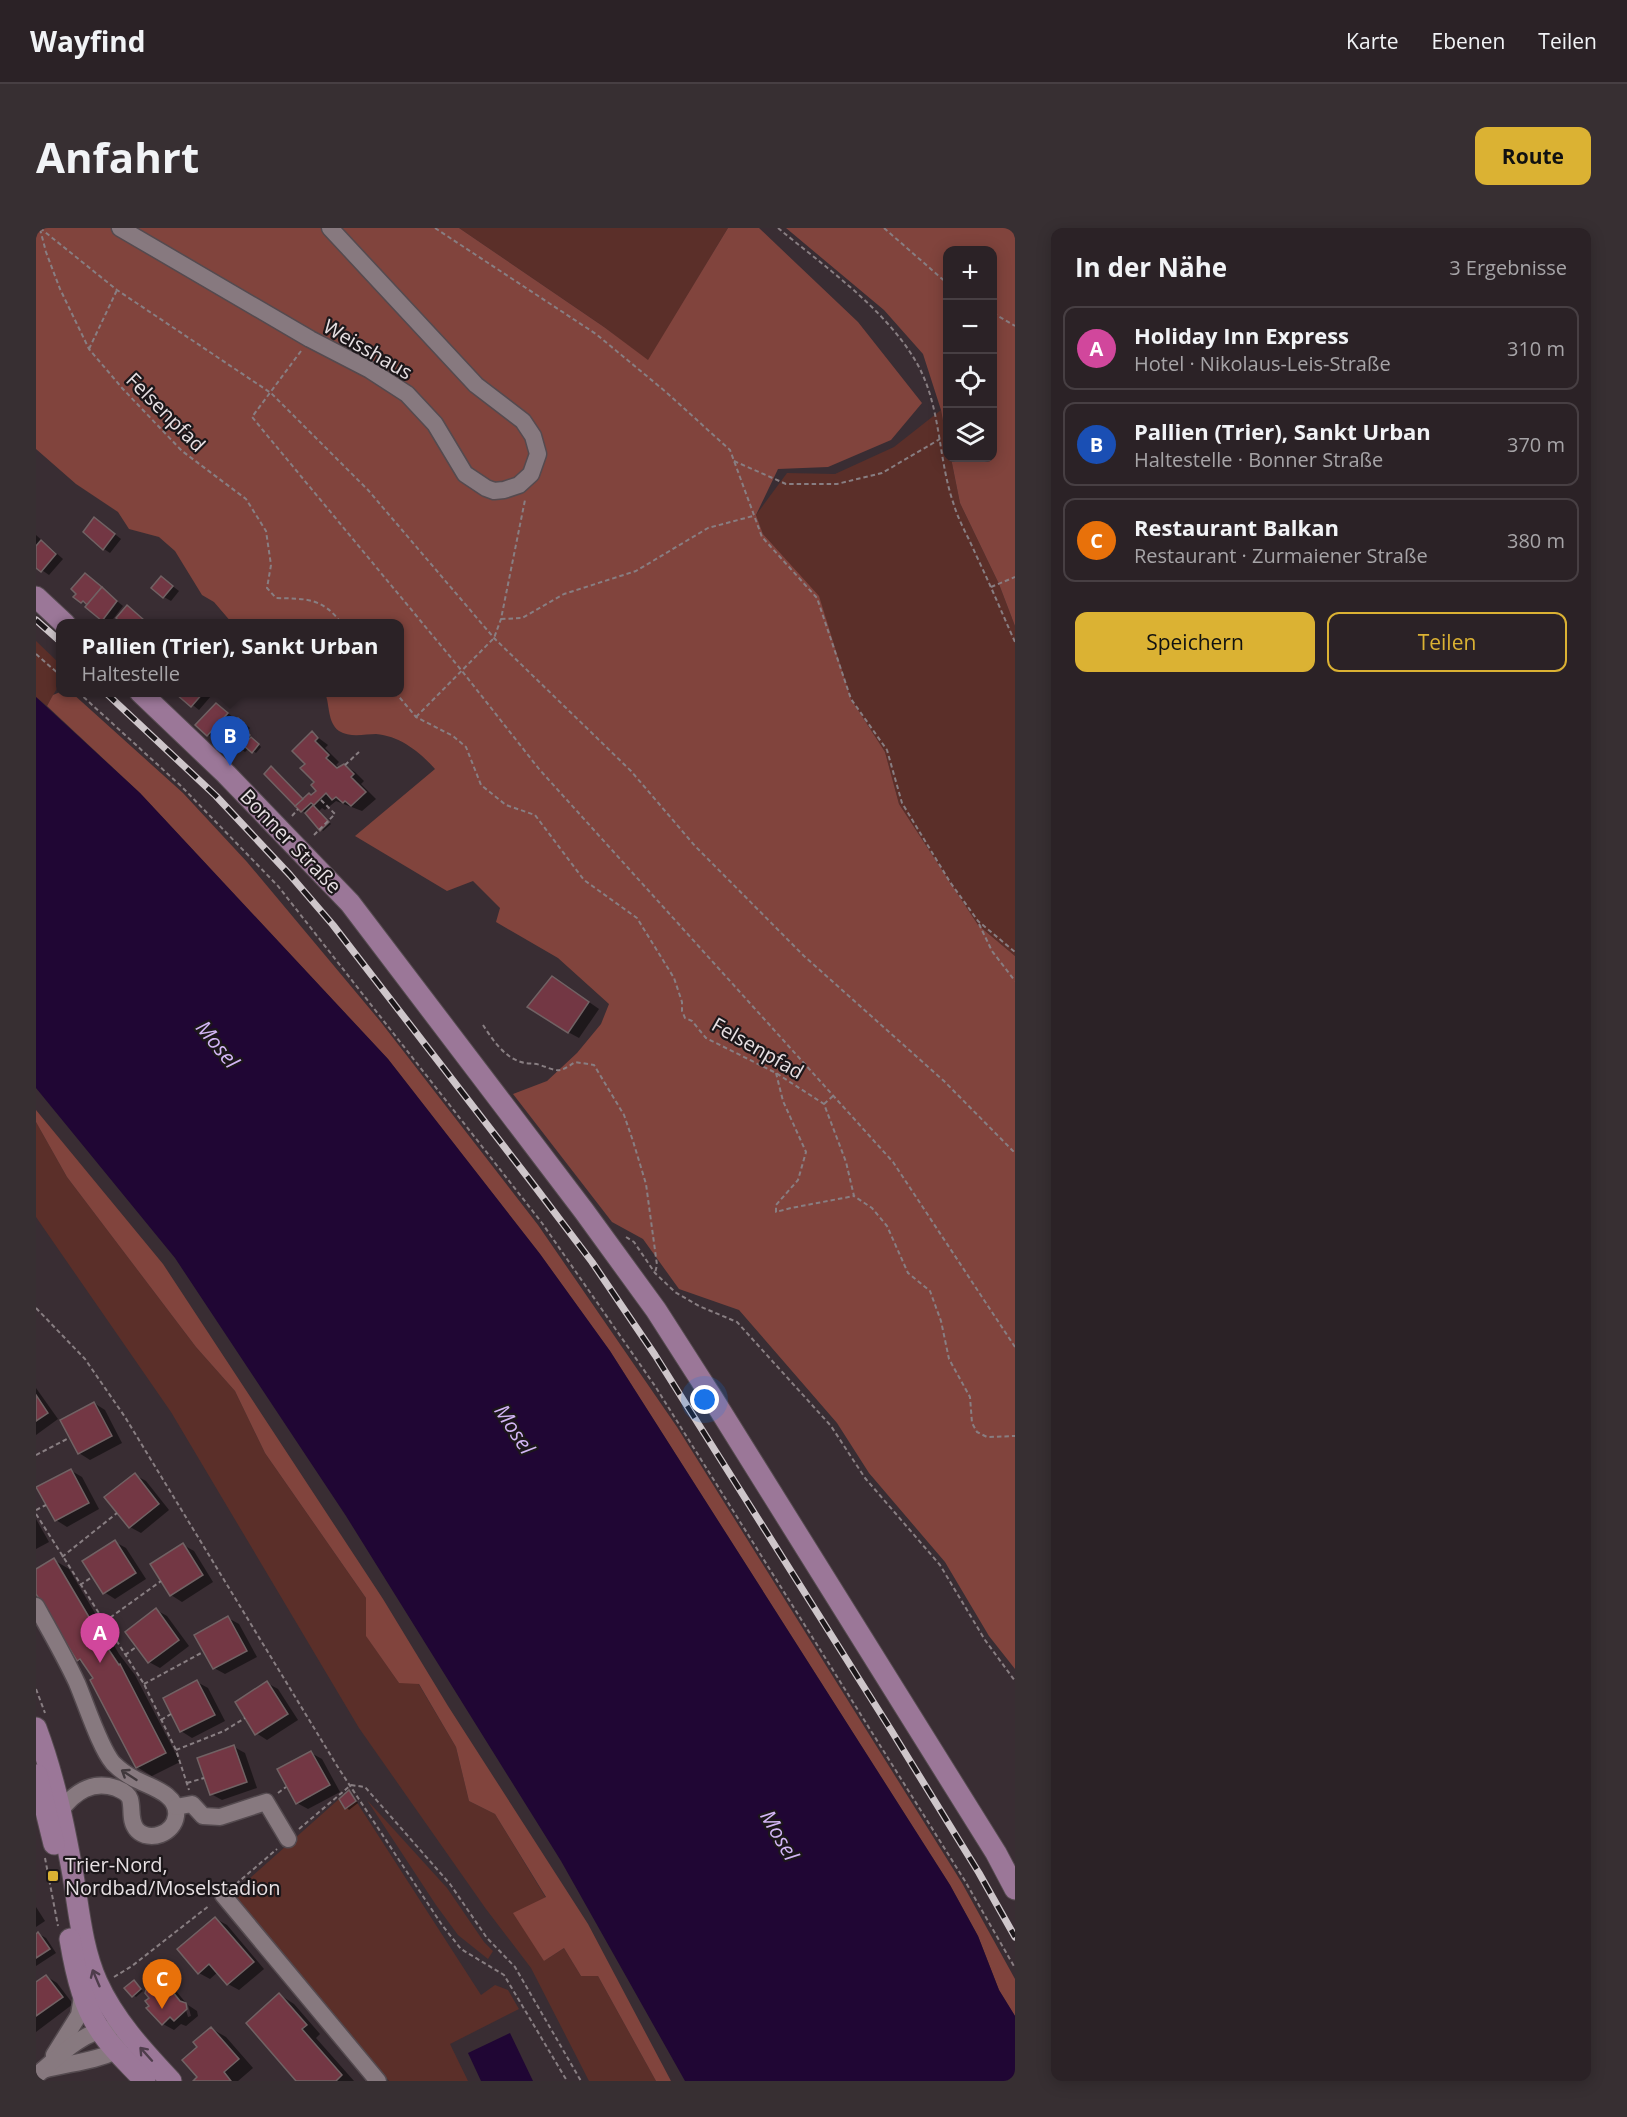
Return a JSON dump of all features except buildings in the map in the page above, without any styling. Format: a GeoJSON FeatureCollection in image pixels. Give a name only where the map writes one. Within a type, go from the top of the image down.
{"type":"FeatureCollection","features":[{"type":"Feature","properties":{"kind":"main road"},"geometry":{"type":"LineString","coordinates":[[36,597],[60,619]]}},
{"type":"Feature","properties":{"kind":"main road","name":"Bonner Straße"},"geometry":{"type":"LineString","coordinates":[[144,697],[226,774],[351,903],[607,1242],[656,1310],[713,1399],[990,1843],[1015,1888]]}},
{"type":"Feature","properties":{"kind":"main road"},"geometry":{"type":"LineString","coordinates":[[36,1728],[61,1810],[84,1943],[91,1965],[109,2006],[125,2029],[171,2081]]}},
{"type":"Feature","properties":{"kind":"main road"},"geometry":{"type":"LineString","coordinates":[[36,1771],[52,1831],[82,1996],[100,2030],[116,2051],[145,2081]]}},
{"type":"Feature","properties":{"kind":"street","name":"Weisshaus"},"geometry":{"type":"LineString","coordinates":[[120,228],[310,339],[370,370],[407,394],[435,424],[465,474],[486,488],[494,491],[519,485],[531,474],[538,454],[533,436],[523,421],[476,385],[330,228]]}},
{"type":"Feature","properties":{"kind":"street"},"geometry":{"type":"LineString","coordinates":[[36,1606],[76,1681],[112,1761],[134,1779],[202,1816],[220,1817],[266,1802],[288,1839]]}},
{"type":"Feature","properties":{"kind":"street"},"geometry":{"type":"LineString","coordinates":[[61,1810],[74,1794],[84,1789],[94,1786],[113,1787],[127,1794],[131,1819],[137,1830],[152,1835],[166,1832],[172,1827],[184,1806]]}},
{"type":"Feature","properties":{"kind":"street"},"geometry":{"type":"LineString","coordinates":[[223,1895],[378,2081]]}},
{"type":"Feature","properties":{"kind":"street"},"geometry":{"type":"LineString","coordinates":[[39,2073],[74,2025],[79,2015],[82,1996]]}},
{"type":"Feature","properties":{"kind":"street"},"geometry":{"type":"LineString","coordinates":[[125,2029],[116,2051],[99,2059],[64,2064],[39,2073],[83,2038],[100,2030],[125,2029]]}},
{"type":"Feature","properties":{"kind":"path"},"geometry":{"type":"LineString","coordinates":[[36,232],[40,228],[117,290],[271,393],[368,490],[495,638],[631,771],[695,846],[789,941],[944,1081],[1015,1153]]}},
{"type":"Feature","properties":{"kind":"path","name":"Felsenpfad"},"geometry":{"type":"LineString","coordinates":[[40,228],[60,289],[89,349],[122,388],[182,451],[246,499],[266,531],[271,566],[267,588],[276,597],[313,600],[338,619]]}},
{"type":"Feature","properties":{"kind":"path"},"geometry":{"type":"LineString","coordinates":[[435,228],[596,334],[666,392],[730,450],[762,537],[817,598],[851,699],[887,750],[902,803],[950,882],[978,921],[992,951],[1015,981]]}},
{"type":"Feature","properties":{"kind":"path"},"geometry":{"type":"LineString","coordinates":[[778,228],[880,315],[914,358],[926,380],[934,404],[944,468],[954,505],[1015,642]]}},
{"type":"Feature","properties":{"kind":"path"},"geometry":{"type":"LineString","coordinates":[[884,228],[943,280]]}},
{"type":"Feature","properties":{"kind":"path"},"geometry":{"type":"LineString","coordinates":[[89,349],[117,290]]}},
{"type":"Feature","properties":{"kind":"path"},"geometry":{"type":"LineString","coordinates":[[997,316],[1015,326]]}},
{"type":"Feature","properties":{"kind":"path"},"geometry":{"type":"LineString","coordinates":[[310,339],[252,417],[462,671],[539,769],[893,1162],[1015,1347]]}},
{"type":"Feature","properties":{"kind":"path"},"geometry":{"type":"LineString","coordinates":[[734,461],[786,484],[837,484],[882,473],[940,439]]}},
{"type":"Feature","properties":{"kind":"path"},"geometry":{"type":"LineString","coordinates":[[417,717],[495,638],[531,474]]}},
{"type":"Feature","properties":{"kind":"path"},"geometry":{"type":"LineString","coordinates":[[501,619],[522,618],[564,594],[636,571],[708,528],[753,516]]}},
{"type":"Feature","properties":{"kind":"path"},"geometry":{"type":"LineString","coordinates":[[991,587],[1015,577]]}},
{"type":"Feature","properties":{"kind":"path"},"geometry":{"type":"LineString","coordinates":[[36,654],[56,672]]}},
{"type":"Feature","properties":{"kind":"path"},"geometry":{"type":"LineString","coordinates":[[82,697],[181,786],[278,886],[542,1222],[668,1406],[959,1871],[1015,1968]]}},
{"type":"Feature","properties":{"kind":"path","name":"Felsenpfad"},"geometry":{"type":"LineString","coordinates":[[400,697],[417,717],[453,736],[466,747],[482,785],[506,805],[535,815],[584,880],[637,918],[674,978],[682,1002],[681,1011],[685,1018],[692,1021],[706,1038],[776,1073],[824,1104]]}},
{"type":"Feature","properties":{"kind":"path"},"geometry":{"type":"LineString","coordinates":[[345,765],[359,752]]}},
{"type":"Feature","properties":{"kind":"path"},"geometry":{"type":"LineString","coordinates":[[314,835],[334,814],[320,799]]}},
{"type":"Feature","properties":{"kind":"path"},"geometry":{"type":"LineString","coordinates":[[978,921],[1015,952]]}},
{"type":"Feature","properties":{"kind":"path"},"geometry":{"type":"LineString","coordinates":[[483,1025],[494,1042],[522,1062],[559,1071],[575,1062],[594,1065],[624,1114],[646,1184],[657,1265],[655,1273]]}},
{"type":"Feature","properties":{"kind":"path"},"geometry":{"type":"LineString","coordinates":[[776,1073],[783,1101],[806,1152],[798,1180],[776,1205],[776,1212],[854,1196]]}},
{"type":"Feature","properties":{"kind":"path"},"geometry":{"type":"LineString","coordinates":[[833,1095],[824,1104],[846,1162],[854,1196],[872,1208],[887,1226],[909,1273],[930,1291],[949,1359],[970,1398],[972,1423],[977,1432],[987,1437],[1015,1436]]}},
{"type":"Feature","properties":{"kind":"path"},"geometry":{"type":"LineString","coordinates":[[607,1242],[617,1236],[625,1236],[634,1242],[655,1273],[675,1292],[699,1306],[737,1322],[831,1426],[865,1478],[940,1565],[985,1640],[1015,1681]]}},
{"type":"Feature","properties":{"kind":"path"},"geometry":{"type":"LineString","coordinates":[[36,1308],[85,1359],[125,1417],[339,1769],[442,1925],[461,1949],[504,1975],[567,2081]]}},
{"type":"Feature","properties":{"kind":"path"},"geometry":{"type":"LineString","coordinates":[[36,1455],[69,1438]]}},
{"type":"Feature","properties":{"kind":"path"},"geometry":{"type":"LineString","coordinates":[[46,1505],[36,1512],[62,1557],[144,1684],[176,1750],[188,1783],[184,1806]]}},
{"type":"Feature","properties":{"kind":"path"},"geometry":{"type":"LineString","coordinates":[[62,1557],[117,1513]]}},
{"type":"Feature","properties":{"kind":"path"},"geometry":{"type":"LineString","coordinates":[[80,1585],[92,1577]]}},
{"type":"Feature","properties":{"kind":"path"},"geometry":{"type":"LineString","coordinates":[[104,1622],[161,1581]]}},
{"type":"Feature","properties":{"kind":"path"},"geometry":{"type":"LineString","coordinates":[[125,1655],[136,1647]]}},
{"type":"Feature","properties":{"kind":"path"},"geometry":{"type":"LineString","coordinates":[[144,1684],[203,1652]]}},
{"type":"Feature","properties":{"kind":"path"},"geometry":{"type":"LineString","coordinates":[[161,1720],[171,1714]]}},
{"type":"Feature","properties":{"kind":"path"},"geometry":{"type":"LineString","coordinates":[[176,1750],[224,1731],[245,1718]]}},
{"type":"Feature","properties":{"kind":"path"},"geometry":{"type":"LineString","coordinates":[[188,1783],[204,1778]]}},
{"type":"Feature","properties":{"kind":"path"},"geometry":{"type":"LineString","coordinates":[[111,1980],[223,1895],[351,1785],[365,1787],[450,1884],[487,1938],[515,1967],[581,2081]]}},
{"type":"Feature","properties":{"kind":"path"},"geometry":{"type":"LineString","coordinates":[[45,1858],[58,1926]]}},
{"type":"Feature","properties":{"kind":"path"},"geometry":{"type":"LineString","coordinates":[[50,1918],[56,1915]]}},
{"type":"Feature","properties":{"kind":"shaded area"},"geometry":{"type":"Polygon","coordinates":[[[36,228],[459,228],[604,327],[648,360],[728,228],[759,228],[858,322],[922,403],[891,440],[828,467],[778,469],[756,515],[763,534],[819,596],[851,699],[885,752],[899,804],[978,925],[1015,956],[1015,1669],[989,1636],[945,1562],[869,1473],[837,1423],[739,1310],[679,1289],[643,1239],[612,1222],[513,1094],[547,1081],[577,1053],[601,1024],[609,1004],[558,958],[496,922],[500,908],[473,881],[447,891],[355,836],[435,769],[416,751],[401,741],[385,735],[343,733],[332,723],[327,697],[404,697],[404,619],[229,619],[214,602],[202,595],[175,551],[159,537],[129,529],[118,512],[76,484],[36,449],[36,228]]]}},
{"type":"Feature","properties":{"kind":"shaded area"},"geometry":{"type":"Polygon","coordinates":[[[459,228],[728,228],[648,361],[604,327],[459,228]]]}},
{"type":"Feature","properties":{"kind":"shaded area"},"geometry":{"type":"Polygon","coordinates":[[[786,228],[1015,228],[1015,626],[999,584],[960,503],[952,462],[997,462],[997,246],[943,246],[943,421],[923,354],[884,310],[786,228]]]}},
{"type":"Feature","properties":{"kind":"shaded area"},"geometry":{"type":"Polygon","coordinates":[[[941,410],[943,462],[952,462],[960,503],[999,584],[1015,626],[1015,956],[978,925],[899,804],[885,752],[851,699],[819,597],[763,534],[756,515],[787,473],[835,474],[894,447],[941,410]]]}},
{"type":"Feature","properties":{"kind":"shaded area"},"geometry":{"type":"Polygon","coordinates":[[[36,641],[56,660],[56,690],[47,706],[36,697],[36,641]]]}},
{"type":"Feature","properties":{"kind":"shaded area"},"geometry":{"type":"Polygon","coordinates":[[[53,695],[76,697],[183,793],[247,862],[380,1021],[538,1225],[677,1427],[962,1883],[1015,1979],[1015,2016],[999,1990],[978,1936],[950,1885],[610,1351],[540,1254],[388,1059],[140,793],[47,706],[53,695]]]}},
{"type":"Feature","properties":{"kind":"shaded area"},"geometry":{"type":"Polygon","coordinates":[[[36,1110],[163,1264],[383,1599],[448,1706],[588,1924],[671,2081],[656,2081],[598,1976],[581,1976],[564,1948],[544,1961],[513,1913],[546,1897],[495,1814],[469,1801],[456,1747],[419,1684],[399,1683],[366,1636],[366,1598],[265,1453],[235,1391],[196,1347],[67,1177],[36,1122],[36,1110]]]}},
{"type":"Feature","properties":{"kind":"shaded area"},"geometry":{"type":"Polygon","coordinates":[[[36,1122],[67,1177],[196,1347],[235,1391],[265,1453],[366,1598],[367,1637],[399,1683],[418,1683],[456,1747],[469,1801],[495,1814],[546,1898],[544,1961],[564,1948],[581,1976],[598,1976],[656,2081],[589,2081],[531,1968],[486,1909],[359,1728],[171,1412],[36,1217],[36,1122]]]}},
{"type":"Feature","properties":{"kind":"shaded area"},"geometry":{"type":"Polygon","coordinates":[[[339,1799],[346,1809],[356,1801],[481,1995],[495,1985],[508,1990],[519,2009],[450,2044],[468,2081],[389,2081],[232,1894],[339,1799]]]}},
{"type":"Feature","properties":{"kind":"shaded area"},"geometry":{"type":"Polygon","coordinates":[[[367,1800],[447,1888],[484,1942],[493,1951],[488,1959],[458,1935],[367,1800]]]}},
{"type":"Feature","properties":{"kind":"water","name":"Mosel"},"geometry":{"type":"Polygon","coordinates":[[[36,697],[140,793],[388,1059],[540,1254],[610,1351],[950,1885],[978,1936],[999,1990],[1015,2016],[1015,2081],[685,2081],[561,1861],[346,1516],[175,1258],[36,1088],[36,697]]]}},
{"type":"Feature","properties":{"kind":"water"},"geometry":{"type":"Polygon","coordinates":[[[510,2033],[533,2081],[481,2081],[468,2053],[510,2033]]]}},
{"type":"Feature","properties":{"kind":"railway"},"geometry":{"type":"LineString","coordinates":[[36,620],[56,638]]}},
{"type":"Feature","properties":{"kind":"railway"},"geometry":{"type":"LineString","coordinates":[[110,697],[216,796],[333,925],[592,1262],[655,1355],[891,1730],[979,1873],[1015,1937]]}},
{"type":"Feature","properties":{"kind":"place","name":"Pallien (Trier), Sankt Urban"},"geometry":{"type":"Point","coordinates":[230,766]}},
{"type":"Feature","properties":{"kind":"place","name":"Holiday Inn Express"},"geometry":{"type":"Point","coordinates":[100,1663]}},
{"type":"Feature","properties":{"kind":"place","name":"Trier-Nord, Nordbad/Moselstadion"},"geometry":{"type":"Point","coordinates":[53,1876]}},
{"type":"Feature","properties":{"kind":"place","name":"Restaurant Balkan"},"geometry":{"type":"Point","coordinates":[162,2009]}}]}
